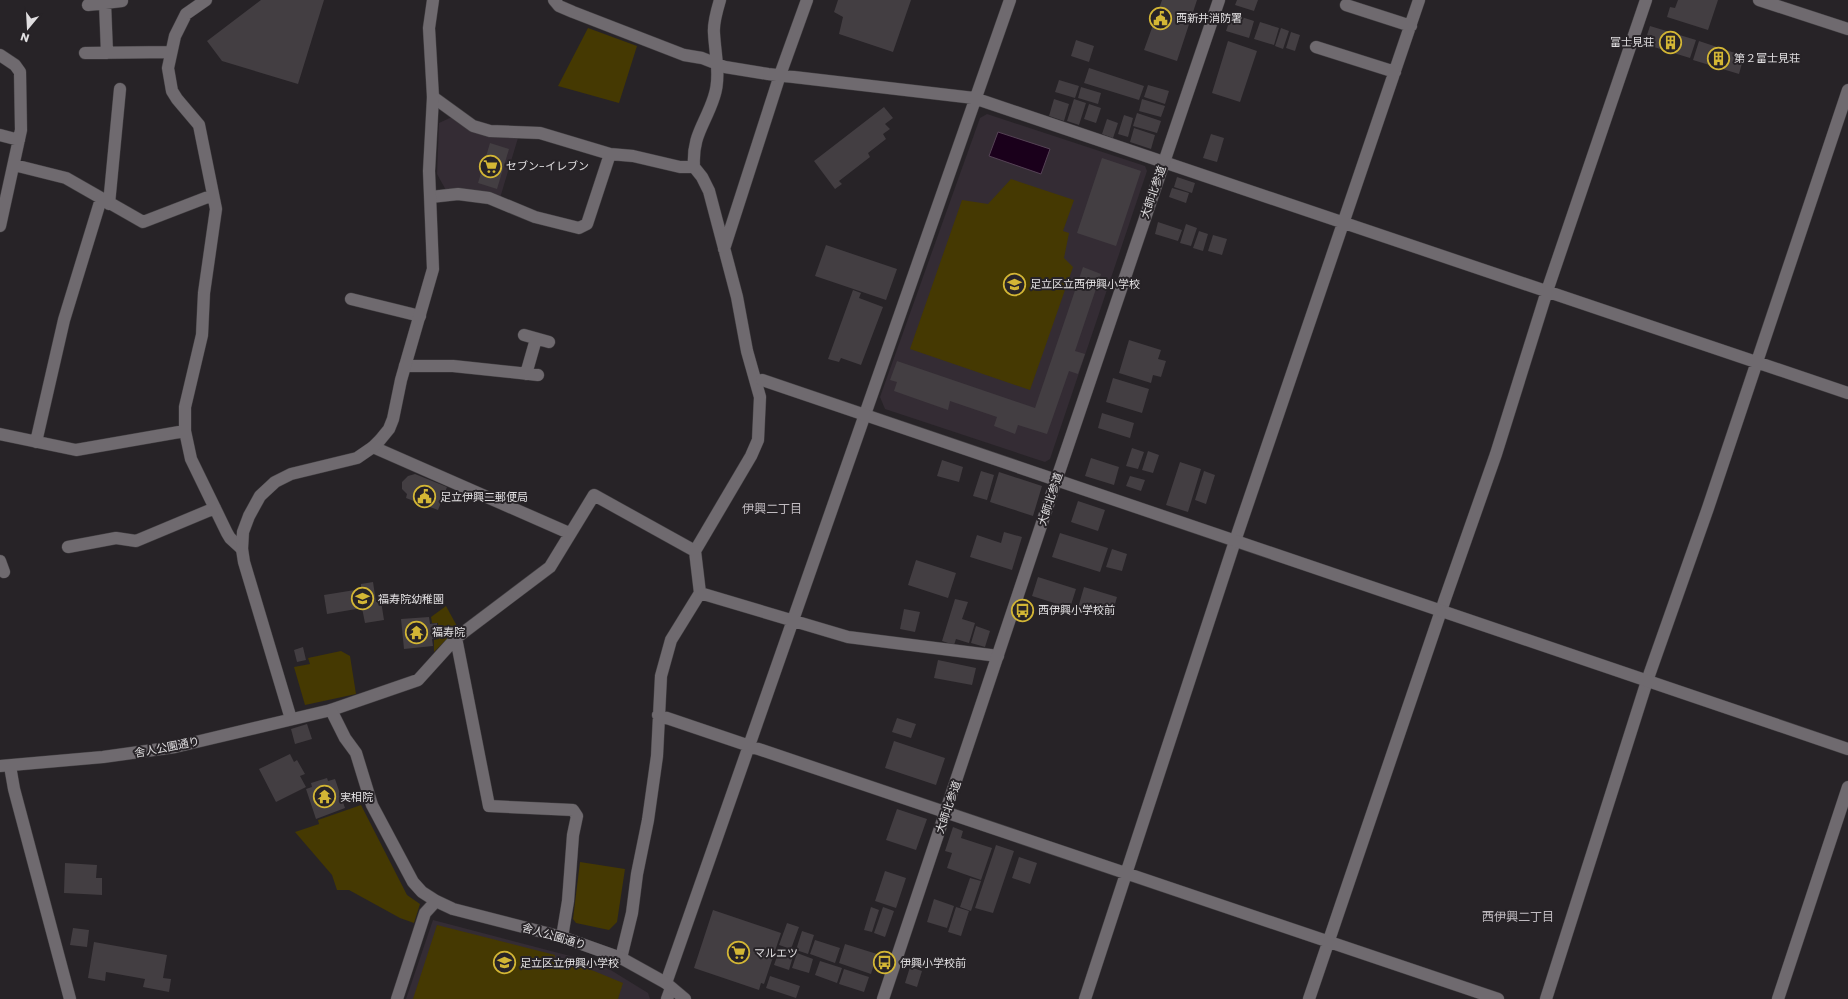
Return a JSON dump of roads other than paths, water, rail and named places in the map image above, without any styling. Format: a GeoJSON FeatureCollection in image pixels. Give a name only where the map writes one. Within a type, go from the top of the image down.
{"type":"FeatureCollection","features":[{"type":"Feature","properties":{"kind":"street"},"geometry":{"type":"LineString","coordinates":[[206,0],[186,14],[174,36],[168,68],[172,91],[199,125],[216,209],[204,293],[202,335],[185,406],[185,431],[191,459],[230,538],[242,549]]}},
{"type":"Feature","properties":{"kind":"street"},"geometry":{"type":"LineString","coordinates":[[291,719],[242,549],[243,532],[249,516],[260,496],[275,482],[291,474],[357,458],[373,447],[389,429],[393,419],[405,366],[433,269],[429,171],[433,98],[429,28],[433,0]]}},
{"type":"Feature","properties":{"kind":"street"},"geometry":{"type":"LineString","coordinates":[[554,0],[560,6],[684,55],[725,67],[974,98],[1848,393]]}},
{"type":"Feature","properties":{"kind":"street"},"geometry":{"type":"LineString","coordinates":[[621,958],[632,913],[637,874],[648,820],[657,756],[661,676],[671,640],[700,593],[695,551],[751,456],[758,440],[760,397],[758,380],[747,351],[737,296],[709,191],[702,177],[694,167],[693,152],[696,139],[714,97],[717,77],[717,52],[714,32],[720,0]]}},
{"type":"Feature","properties":{"kind":"street"},"geometry":{"type":"LineString","coordinates":[[724,250],[780,75],[807,0]]}},
{"type":"Feature","properties":{"kind":"street"},"geometry":{"type":"LineString","coordinates":[[668,990],[749,745],[974,98],[1010,0]]}},
{"type":"Feature","properties":{"kind":"street","name":"大師北参道"},"geometry":{"type":"LineString","coordinates":[[883,999],[1163,162],[1219,0]]}},
{"type":"Feature","properties":{"kind":"street"},"geometry":{"type":"LineString","coordinates":[[1085,999],[1235,541],[1419,0]]}},
{"type":"Feature","properties":{"kind":"street"},"geometry":{"type":"LineString","coordinates":[[1309,999],[1498,447],[1547,291],[1646,0]]}},
{"type":"Feature","properties":{"kind":"street"},"geometry":{"type":"LineString","coordinates":[[1759,0],[1848,29]]}},
{"type":"Feature","properties":{"kind":"street"},"geometry":{"type":"LineString","coordinates":[[88,5],[122,1]]}},
{"type":"Feature","properties":{"kind":"street"},"geometry":{"type":"LineString","coordinates":[[105,3],[107,53]]}},
{"type":"Feature","properties":{"kind":"street"},"geometry":{"type":"LineString","coordinates":[[1346,5],[1411,26]]}},
{"type":"Feature","properties":{"kind":"street"},"geometry":{"type":"LineString","coordinates":[[1316,46],[1395,72]]}},
{"type":"Feature","properties":{"kind":"street"},"geometry":{"type":"LineString","coordinates":[[85,53],[171,52]]}},
{"type":"Feature","properties":{"kind":"street"},"geometry":{"type":"LineString","coordinates":[[0,55],[15,65],[20,72],[21,130],[0,226]]}},
{"type":"Feature","properties":{"kind":"street"},"geometry":{"type":"LineString","coordinates":[[36,442],[64,320],[105,201],[120,89]]}},
{"type":"Feature","properties":{"kind":"street"},"geometry":{"type":"LineString","coordinates":[[1546,999],[1647,681],[1708,508],[1757,362],[1843,122],[1848,90]]}},
{"type":"Feature","properties":{"kind":"street"},"geometry":{"type":"LineString","coordinates":[[433,98],[472,126],[490,132],[540,133],[610,154],[633,156],[680,167],[694,167]]}},
{"type":"Feature","properties":{"kind":"street"},"geometry":{"type":"LineString","coordinates":[[0,135],[19,140]]}},
{"type":"Feature","properties":{"kind":"street"},"geometry":{"type":"LineString","coordinates":[[431,197],[458,194],[489,198],[535,217],[579,228],[587,224],[610,154]]}},
{"type":"Feature","properties":{"kind":"street"},"geometry":{"type":"LineString","coordinates":[[14,165],[66,178],[143,222],[213,195]]}},
{"type":"Feature","properties":{"kind":"street"},"geometry":{"type":"LineString","coordinates":[[351,299],[420,316]]}},
{"type":"Feature","properties":{"kind":"street"},"geometry":{"type":"LineString","coordinates":[[524,335],[549,342]]}},
{"type":"Feature","properties":{"kind":"street"},"geometry":{"type":"LineString","coordinates":[[405,366],[453,366],[532,374],[536,339]]}},
{"type":"Feature","properties":{"kind":"street"},"geometry":{"type":"LineString","coordinates":[[758,380],[864,414],[1056,481],[1848,749]]}},
{"type":"Feature","properties":{"kind":"street"},"geometry":{"type":"LineString","coordinates":[[0,434],[76,450],[185,431]]}},
{"type":"Feature","properties":{"kind":"street"},"geometry":{"type":"LineString","coordinates":[[373,447],[569,533]]}},
{"type":"Feature","properties":{"kind":"street","name":"舎人公園通り"},"geometry":{"type":"LineString","coordinates":[[5,766],[149,751],[331,710],[418,680],[456,638],[550,567],[569,533],[594,495],[695,551]]}},
{"type":"Feature","properties":{"kind":"street"},"geometry":{"type":"LineString","coordinates":[[68,547],[116,538],[136,541],[215,508]]}},
{"type":"Feature","properties":{"kind":"street"},"geometry":{"type":"LineString","coordinates":[[700,593],[848,637],[998,656]]}},
{"type":"Feature","properties":{"kind":"street"},"geometry":{"type":"LineString","coordinates":[[456,638],[490,806],[573,810],[577,816],[573,835],[568,901],[562,937]]}},
{"type":"Feature","properties":{"kind":"street","name":"舎人公園通り"},"geometry":{"type":"LineString","coordinates":[[331,710],[345,738],[356,753],[372,805],[413,882],[422,892],[453,909],[562,937],[621,958],[668,990],[685,999]]}},
{"type":"Feature","properties":{"kind":"street"},"geometry":{"type":"LineString","coordinates":[[658,715],[749,745],[945,814],[1126,873],[1498,999]]}},
{"type":"Feature","properties":{"kind":"street"},"geometry":{"type":"LineString","coordinates":[[5,766],[14,789],[70,999]]}},
{"type":"Feature","properties":{"kind":"street"},"geometry":{"type":"LineString","coordinates":[[1778,999],[1848,788]]}},
{"type":"Feature","properties":{"kind":"street"},"geometry":{"type":"LineString","coordinates":[[397,999],[425,912],[436,901]]}},
{"type":"Feature","properties":{"kind":"place","name":"西新井消防署"},"geometry":{"type":"Point","coordinates":[1160,18]}},
{"type":"Feature","properties":{"kind":"place","name":"富士見荘"},"geometry":{"type":"Point","coordinates":[1670,42]}},
{"type":"Feature","properties":{"kind":"place","name":"第２富士見荘"},"geometry":{"type":"Point","coordinates":[1719,58]}},
{"type":"Feature","properties":{"kind":"place","name":"セブン-イレブン"},"geometry":{"type":"Point","coordinates":[491,166]}},
{"type":"Feature","properties":{"kind":"place","name":"足立区立西伊興小学校"},"geometry":{"type":"Point","coordinates":[1015,284]}},
{"type":"Feature","properties":{"kind":"place","name":"足立伊興二郵便局"},"geometry":{"type":"Point","coordinates":[425,497]}},
{"type":"Feature","properties":{"kind":"place","name":"福寿院幼稚園"},"geometry":{"type":"Point","coordinates":[363,599]}},
{"type":"Feature","properties":{"kind":"place","name":"西伊興小学校前"},"geometry":{"type":"Point","coordinates":[1023,610]}},
{"type":"Feature","properties":{"kind":"place","name":"福寿院"},"geometry":{"type":"Point","coordinates":[416,632]}},
{"type":"Feature","properties":{"kind":"place","name":"実相院"},"geometry":{"type":"Point","coordinates":[325,797]}},
{"type":"Feature","properties":{"kind":"place","name":"マルエツ"},"geometry":{"type":"Point","coordinates":[738,953]}},
{"type":"Feature","properties":{"kind":"place","name":"足立区立伊興小学校"},"geometry":{"type":"Point","coordinates":[505,963]}},
{"type":"Feature","properties":{"kind":"place","name":"伊興小学校前"},"geometry":{"type":"Point","coordinates":[884,963]}},
{"type":"Feature","properties":{"kind":"district","name":"伊興二丁目"},"geometry":{"type":"Point","coordinates":[772,508]}},
{"type":"Feature","properties":{"kind":"district","name":"西伊興二丁目"},"geometry":{"type":"Point","coordinates":[1518,916]}}]}
